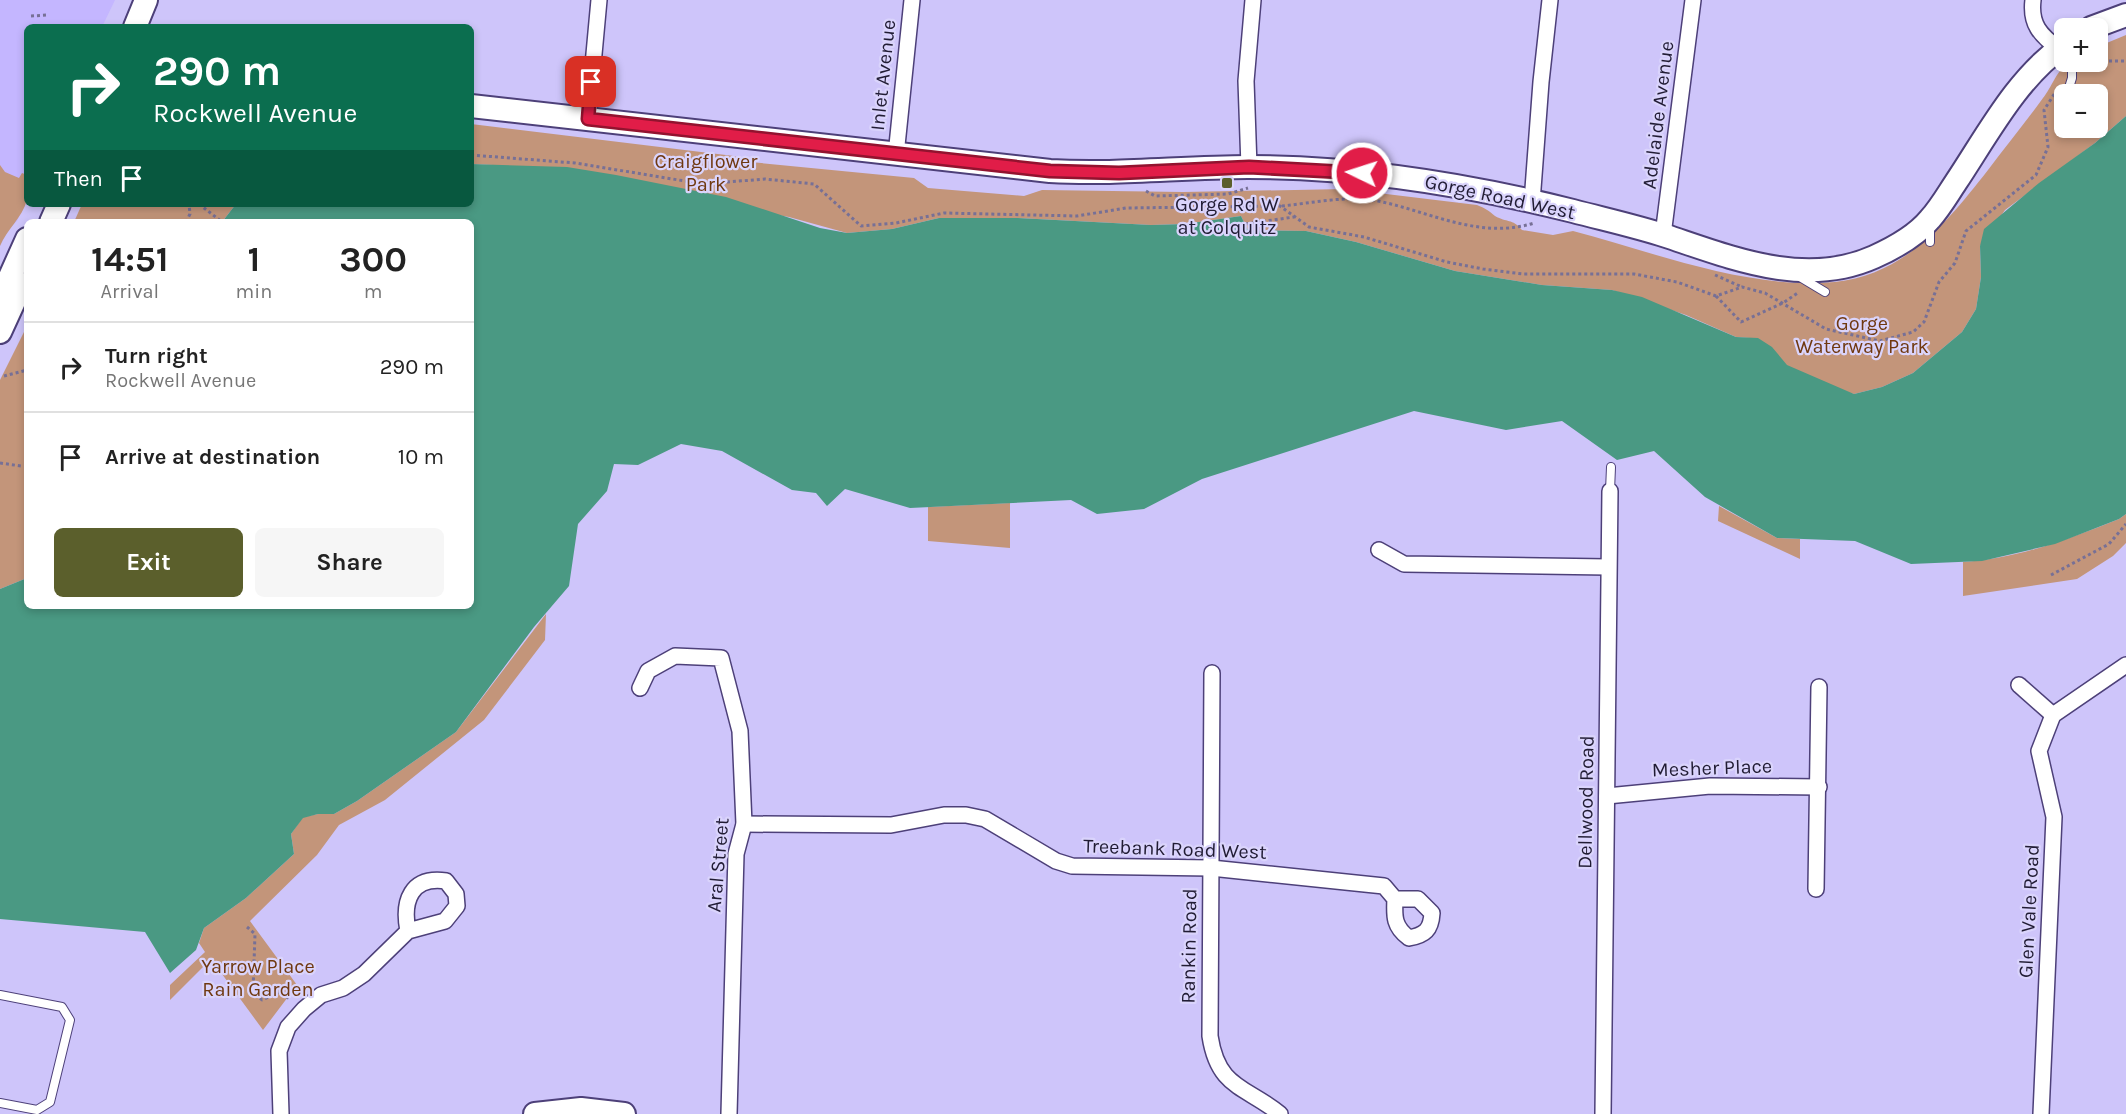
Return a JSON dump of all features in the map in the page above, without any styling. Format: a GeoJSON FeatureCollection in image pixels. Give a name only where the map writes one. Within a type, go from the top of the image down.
{"type":"FeatureCollection","features":[{"type":"Feature","properties":{"kind":"main road"},"geometry":{"type":"LineString","coordinates":[[136,24],[146,0]]}},
{"type":"Feature","properties":{"kind":"main road"},"geometry":{"type":"LineString","coordinates":[[2108,22],[2126,15]]}},
{"type":"Feature","properties":{"kind":"main road","name":"Gorge Road West"},"geometry":{"type":"LineString","coordinates":[[474,106],[896,155],[1081,173],[1249,167],[1384,175],[1472,188],[1535,212],[1663,235],[1731,258],[1789,269],[1816,271],[1856,264],[1898,244],[1931,219],[2016,92],[2054,61]]}},
{"type":"Feature","properties":{"kind":"main road"},"geometry":{"type":"LineString","coordinates":[[0,299],[24,246]]}},
{"type":"Feature","properties":{"kind":"main road"},"geometry":{"type":"LineString","coordinates":[[0,332],[24,280]]}},
{"type":"Feature","properties":{"kind":"main road"},"geometry":{"type":"LineString","coordinates":[[535,1114],[581,1109],[624,1114]]}},
{"type":"Feature","properties":{"kind":"street"},"geometry":{"type":"LineString","coordinates":[[588,119],[599,0]]}},
{"type":"Feature","properties":{"kind":"street","name":"Inlet Avenue"},"geometry":{"type":"LineString","coordinates":[[896,155],[912,0]]}},
{"type":"Feature","properties":{"kind":"street"},"geometry":{"type":"LineString","coordinates":[[1249,167],[1246,81],[1253,0]]}},
{"type":"Feature","properties":{"kind":"street"},"geometry":{"type":"LineString","coordinates":[[1535,212],[1541,82],[1550,0]]}},
{"type":"Feature","properties":{"kind":"street","name":"Adelaide Avenue"},"geometry":{"type":"LineString","coordinates":[[1663,235],[1693,0]]}},
{"type":"Feature","properties":{"kind":"street"},"geometry":{"type":"LineString","coordinates":[[2033,0],[2032,13],[2035,27],[2045,39],[2054,45]]}},
{"type":"Feature","properties":{"kind":"street","name":"Dellwood Road"},"geometry":{"type":"LineString","coordinates":[[1603,1114],[1610,491]]}},
{"type":"Feature","properties":{"kind":"street"},"geometry":{"type":"LineString","coordinates":[[1379,550],[1404,564],[1608,567]]}},
{"type":"Feature","properties":{"kind":"street","name":"Aral Street"},"geometry":{"type":"LineString","coordinates":[[640,688],[648,671],[675,656],[721,658],[740,731],[744,824],[736,854],[729,1114]]}},
{"type":"Feature","properties":{"kind":"street"},"geometry":{"type":"LineString","coordinates":[[2019,686],[2053,715],[2126,665]]}},
{"type":"Feature","properties":{"kind":"street","name":"Rankin Road"},"geometry":{"type":"LineString","coordinates":[[1212,673],[1210,1036],[1214,1054],[1231,1083],[1280,1114]]}},
{"type":"Feature","properties":{"kind":"street"},"geometry":{"type":"LineString","coordinates":[[1816,889],[1819,687]]}},
{"type":"Feature","properties":{"kind":"street","name":"Glen Vale Road"},"geometry":{"type":"LineString","coordinates":[[2041,1114],[2054,817],[2039,751],[2053,715]]}},
{"type":"Feature","properties":{"kind":"street","name":"Mesher Place"},"geometry":{"type":"LineString","coordinates":[[1607,796],[1710,786],[1819,787]]}},
{"type":"Feature","properties":{"kind":"street","name":"Treebank Road West"},"geometry":{"type":"LineString","coordinates":[[744,824],[891,825],[944,816],[966,815],[985,819],[1056,861],[1072,866],[1211,868],[1384,886],[1395,899]]}},
{"type":"Feature","properties":{"kind":"street"},"geometry":{"type":"LineString","coordinates":[[282,1114],[279,1051],[288,1027],[321,995],[343,988],[364,974],[408,931]]}},
{"type":"Feature","properties":{"kind":"lane"},"geometry":{"type":"LineString","coordinates":[[2070,72],[2070,84]]}},
{"type":"Feature","properties":{"kind":"lane"},"geometry":{"type":"LineString","coordinates":[[1930,242],[1931,219]]}},
{"type":"Feature","properties":{"kind":"lane"},"geometry":{"type":"LineString","coordinates":[[1789,269],[1826,292]]}},
{"type":"Feature","properties":{"kind":"lane"},"geometry":{"type":"LineString","coordinates":[[1610,491],[1611,467]]}},
{"type":"Feature","properties":{"kind":"lane"},"geometry":{"type":"LineString","coordinates":[[0,995],[62,1007],[70,1020],[50,1102],[37,1110],[0,1103]]}},
{"type":"Feature","properties":{"kind":"path"},"geometry":{"type":"LineString","coordinates":[[31,16],[48,15]]}},
{"type":"Feature","properties":{"kind":"path"},"geometry":{"type":"LineString","coordinates":[[2108,61],[2126,61]]}},
{"type":"Feature","properties":{"kind":"path"},"geometry":{"type":"LineString","coordinates":[[1710,269],[1727,282],[1765,293],[1826,329],[1880,341],[1913,332],[1924,322],[1939,282],[1955,263],[1966,231],[2036,175],[2048,147],[2044,110],[2063,83],[2080,72]]}},
{"type":"Feature","properties":{"kind":"path"},"geometry":{"type":"LineString","coordinates":[[474,155],[575,163],[703,184],[765,179],[813,184],[861,226],[896,224],[944,213],[1077,216],[1126,208],[1280,206],[1365,200],[1477,229],[1517,229],[1535,212]]}},
{"type":"Feature","properties":{"kind":"path"},"geometry":{"type":"LineString","coordinates":[[1280,206],[1308,226],[1364,237],[1447,262],[1523,274],[1634,274],[1677,282],[1716,296],[1741,322],[1783,303],[1810,284]]}},
{"type":"Feature","properties":{"kind":"path"},"geometry":{"type":"LineString","coordinates":[[203,207],[218,219]]}},
{"type":"Feature","properties":{"kind":"path"},"geometry":{"type":"LineString","coordinates":[[1245,224],[1295,217]]}},
{"type":"Feature","properties":{"kind":"path"},"geometry":{"type":"LineString","coordinates":[[1716,296],[1742,287]]}},
{"type":"Feature","properties":{"kind":"path"},"geometry":{"type":"LineString","coordinates":[[4,376],[24,370]]}},
{"type":"Feature","properties":{"kind":"path"},"geometry":{"type":"LineString","coordinates":[[0,463],[21,466]]}},
{"type":"Feature","properties":{"kind":"path"},"geometry":{"type":"LineString","coordinates":[[2051,575],[2109,544],[2126,524]]}},
{"type":"Feature","properties":{"kind":"path"},"geometry":{"type":"LineString","coordinates":[[247,927],[255,934],[253,992],[257,998],[262,1000],[279,992],[292,1000]]}},
{"type":"Feature","properties":{"kind":"shaded area"},"geometry":{"type":"Polygon","coordinates":[[[0,0],[115,0],[103,24],[24,24],[24,206],[17,221],[9,228],[0,246],[0,0]]]}},
{"type":"Feature","properties":{"kind":"shaded area"},"geometry":{"type":"Polygon","coordinates":[[[2126,116],[2126,514],[2119,519],[2055,544],[1982,561],[1911,564],[1855,541],[1777,538],[1705,497],[1654,451],[1617,460],[1562,421],[1506,430],[1414,411],[1202,479],[1144,509],[1097,514],[1071,500],[910,508],[845,489],[827,506],[816,493],[792,490],[722,451],[681,444],[638,465],[614,464],[607,491],[578,524],[569,586],[534,627],[456,732],[357,801],[334,814],[318,814],[303,818],[291,834],[294,854],[246,898],[204,928],[196,950],[170,973],[145,932],[0,919],[0,589],[24,579],[24,609],[474,609],[474,219],[224,219],[234,207],[474,207],[474,164],[567,167],[616,175],[726,197],[820,228],[847,233],[892,229],[939,218],[1018,218],[1151,225],[1185,224],[1241,216],[1248,230],[1306,231],[1356,242],[1455,271],[1542,285],[1612,290],[1642,297],[1736,337],[1758,338],[1772,347],[1787,365],[1854,394],[1882,387],[1913,373],[1962,332],[1976,309],[1981,277],[1980,246],[1984,229],[2039,183],[2101,138],[2108,138],[2108,132],[2126,116]]]}},
{"type":"Feature","properties":{"kind":"green space","name":"Gorge Waterway Park"},"geometry":{"type":"Polygon","coordinates":[[[2126,35],[2126,116],[2108,132],[2108,84],[2054,84],[2054,138],[2101,138],[2005,210],[1980,246],[1981,277],[1976,309],[1962,332],[1913,373],[1882,387],[1854,394],[1791,379],[1750,338],[1736,337],[1686,315],[1612,290],[1542,285],[1455,271],[1356,242],[1306,231],[1248,230],[1241,216],[1185,224],[1151,225],[1018,218],[939,218],[892,229],[847,233],[789,217],[493,165],[474,164],[474,124],[734,156],[750,162],[914,178],[928,188],[1024,196],[1042,190],[1183,192],[1345,189],[1477,205],[1499,218],[1512,222],[1522,230],[1553,235],[1573,231],[1703,268],[1736,275],[1802,283],[1835,282],[1883,269],[1904,257],[1923,242],[1973,189],[2046,94],[2059,72],[2108,72],[2108,42],[2126,35]]]}},
{"type":"Feature","properties":{"kind":"green space"},"geometry":{"type":"Polygon","coordinates":[[[0,165],[5,172],[19,178],[22,173],[24,174],[24,207],[0,246],[0,165]]]}},
{"type":"Feature","properties":{"kind":"green space"},"geometry":{"type":"Polygon","coordinates":[[[81,207],[234,207],[224,219],[75,219],[81,207]]]}},
{"type":"Feature","properties":{"kind":"green space"},"geometry":{"type":"Polygon","coordinates":[[[24,332],[24,579],[0,589],[0,380],[24,332]]]}},
{"type":"Feature","properties":{"kind":"green space"},"geometry":{"type":"Polygon","coordinates":[[[1010,503],[1010,548],[928,541],[928,507],[1010,503]]]}},
{"type":"Feature","properties":{"kind":"green space"},"geometry":{"type":"Polygon","coordinates":[[[1719,506],[1777,538],[1800,539],[1800,559],[1718,521],[1719,506]]]}},
{"type":"Feature","properties":{"kind":"green space"},"geometry":{"type":"Polygon","coordinates":[[[2126,514],[2126,543],[2113,556],[2077,579],[1963,596],[1963,562],[2003,557],[2042,547],[2119,519],[2126,514]]]}},
{"type":"Feature","properties":{"kind":"green space","name":"Yarrow Place Rain Garden"},"geometry":{"type":"Polygon","coordinates":[[[546,614],[545,640],[484,720],[385,800],[339,825],[317,855],[250,921],[297,985],[263,1030],[211,959],[170,1000],[170,985],[205,952],[199,943],[204,928],[246,898],[294,854],[291,834],[303,817],[334,814],[357,801],[456,732],[546,614]]]}},
{"type":"Feature","properties":{"kind":"place","name":"Gorge Rd W at Colquitz"},"geometry":{"type":"Point","coordinates":[1227,183]}},
{"type":"Feature","properties":{"kind":"route"},"geometry":{"type":"LineString","coordinates":[[591,82],[588,119],[1020,169],[1119,173],[1249,167],[1362,173]]}},
{"type":"Feature","properties":{"kind":"park label","name":"Craigflower Park"},"geometry":{"type":"Point","coordinates":[706,172]}}]}
